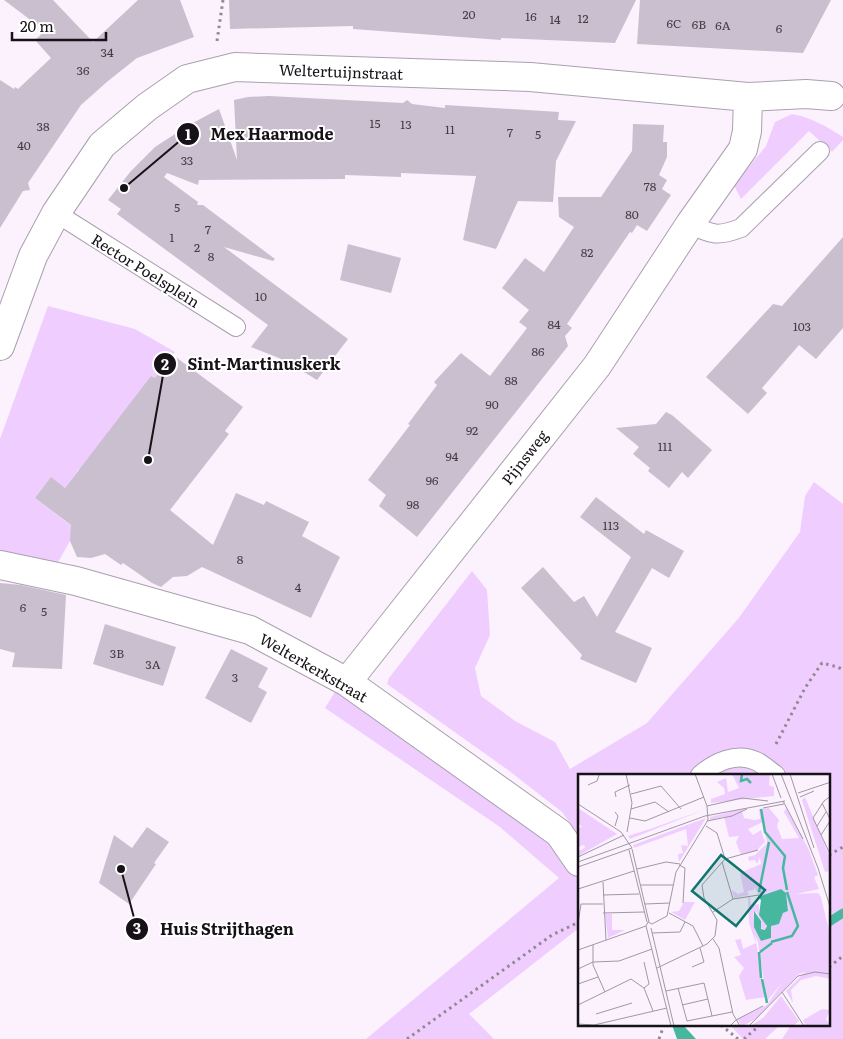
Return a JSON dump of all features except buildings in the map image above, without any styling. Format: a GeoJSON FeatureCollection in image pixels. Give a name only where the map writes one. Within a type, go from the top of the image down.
{"type":"FeatureCollection","features":[{"type":"Feature","properties":{"kind":"street","name":"Weltertuijnstraat"},"geometry":{"type":"LineString","coordinates":[[0,346],[32,256],[56,214],[102,145],[147,107],[187,79],[235,66],[530,78],[748,97],[806,94],[839,97]]}},
{"type":"Feature","properties":{"kind":"street","name":"Pijnsweg"},"geometry":{"type":"LineString","coordinates":[[347,682],[597,366],[690,224],[743,149],[747,131],[748,97]]}},
{"type":"Feature","properties":{"kind":"street","name":"Welterkerkstraat"},"geometry":{"type":"LineString","coordinates":[[0,565],[76,581],[250,630],[347,682],[559,833],[578,861]]}},
{"type":"Feature","properties":{"kind":"lane"},"geometry":{"type":"LineString","coordinates":[[690,224],[711,234],[726,234],[741,228],[820,151]]}},
{"type":"Feature","properties":{"kind":"lane","name":"Rector Poelsplein"},"geometry":{"type":"LineString","coordinates":[[56,214],[236,327]]}},
{"type":"Feature","properties":{"kind":"lane"},"geometry":{"type":"LineString","coordinates":[[701,774],[716,763],[739,757],[756,761],[770,771]]}},
{"type":"Feature","properties":{"kind":"path"},"geometry":{"type":"LineString","coordinates":[[213,72],[223,0]]}},
{"type":"Feature","properties":{"kind":"path"},"geometry":{"type":"LineString","coordinates":[[770,771],[805,688],[822,663],[843,670]]}},
{"type":"Feature","properties":{"kind":"path"},"geometry":{"type":"LineString","coordinates":[[830,854],[843,847]]}},
{"type":"Feature","properties":{"kind":"path"},"geometry":{"type":"LineString","coordinates":[[408,1039],[552,935],[578,922]]}},
{"type":"Feature","properties":{"kind":"path"},"geometry":{"type":"LineString","coordinates":[[830,966],[843,956]]}},
{"type":"Feature","properties":{"kind":"path"},"geometry":{"type":"LineString","coordinates":[[659,1039],[664,1026]]}},
{"type":"Feature","properties":{"kind":"path"},"geometry":{"type":"LineString","coordinates":[[722,1026],[738,1039]]}},
{"type":"Feature","properties":{"kind":"path"},"geometry":{"type":"LineString","coordinates":[[744,1039],[759,1026]]}},
{"type":"Feature","properties":{"kind":"shaded area"},"geometry":{"type":"Polygon","coordinates":[[[792,114],[806,117],[819,123],[843,137],[843,140],[832,152],[809,131],[741,199],[734,185],[766,146],[775,122],[792,114]]]}},
{"type":"Feature","properties":{"kind":"shaded area"},"geometry":{"type":"Polygon","coordinates":[[[48,306],[135,329],[175,352],[157,380],[151,376],[85,473],[79,469],[65,488],[51,478],[35,498],[73,527],[70,541],[56,566],[0,553],[0,439],[48,306]]]}},
{"type":"Feature","properties":{"kind":"shaded area"},"geometry":{"type":"Polygon","coordinates":[[[814,482],[843,504],[843,1039],[782,1039],[790,1026],[830,1026],[830,774],[578,774],[578,835],[562,812],[508,770],[387,684],[389,678],[472,571],[487,590],[490,635],[475,668],[481,696],[515,721],[555,742],[570,769],[647,723],[738,619],[800,532],[805,496],[814,482]]]}},
{"type":"Feature","properties":{"kind":"shaded area"},"geometry":{"type":"Polygon","coordinates":[[[336,690],[560,847],[578,874],[578,929],[469,1014],[494,1039],[366,1039],[559,878],[500,827],[325,708],[336,690]]]}},
{"type":"Feature","properties":{"kind":"shaded area"},"geometry":{"type":"Polygon","coordinates":[[[672,1026],[684,1026],[696,1039],[677,1039],[672,1026]]]}},
{"type":"Feature","properties":{"kind":"shaded area"},"geometry":{"type":"Polygon","coordinates":[[[731,1026],[779,1026],[765,1039],[743,1039],[731,1026]]]}},
{"type":"Feature","properties":{"kind":"waterway"},"geometry":{"type":"LineString","coordinates":[[830,921],[843,913]]}},
{"type":"Feature","properties":{"kind":"place","name":"Mex Haarmode"},"geometry":{"type":"Point","coordinates":[124,188]}},
{"type":"Feature","properties":{"kind":"place","name":"Sint-Martinuskerk"},"geometry":{"type":"Point","coordinates":[148,460]}},
{"type":"Feature","properties":{"kind":"place","name":"Huis Strijthagen"},"geometry":{"type":"Point","coordinates":[121,869]}}]}
